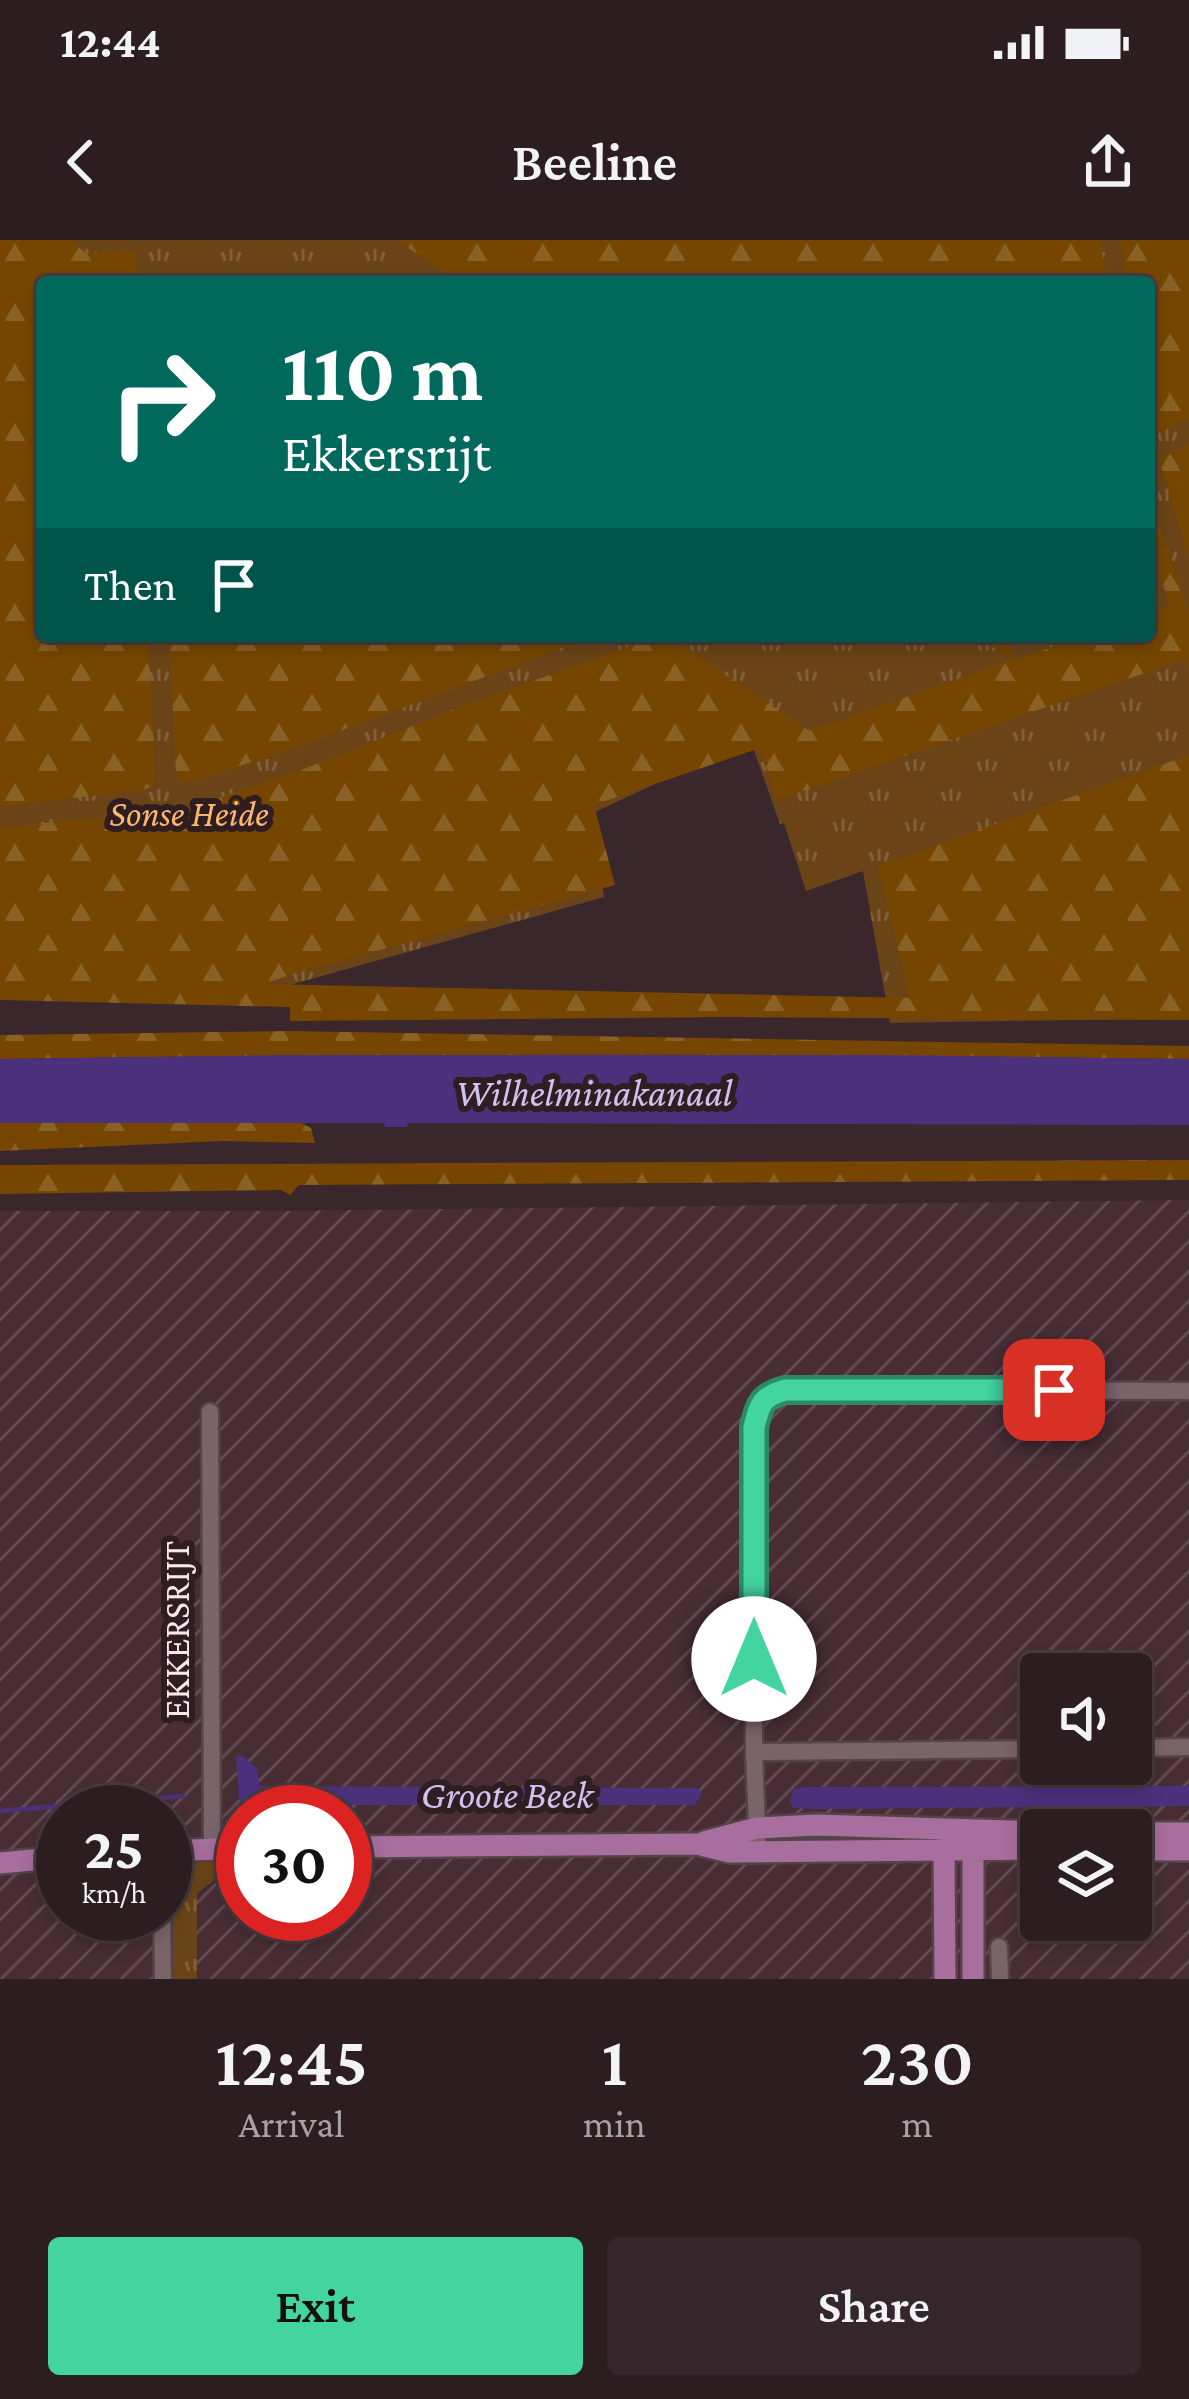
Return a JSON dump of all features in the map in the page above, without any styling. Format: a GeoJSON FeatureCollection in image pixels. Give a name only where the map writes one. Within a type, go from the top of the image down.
{"type":"FeatureCollection","features":[{"type":"Feature","properties":{"kind":"main road"},"geometry":{"type":"LineString","coordinates":[[372,1847],[698,1844],[757,1828],[817,1825],[1020,1846]]}},
{"type":"Feature","properties":{"kind":"main road"},"geometry":{"type":"LineString","coordinates":[[1152,1833],[1189,1833]]}},
{"type":"Feature","properties":{"kind":"main road"},"geometry":{"type":"LineString","coordinates":[[698,1844],[729,1852],[944,1850],[967,1840],[1020,1834]]}},
{"type":"Feature","properties":{"kind":"main road"},"geometry":{"type":"LineString","coordinates":[[967,1840],[973,1979]]}},
{"type":"Feature","properties":{"kind":"main road"},"geometry":{"type":"LineString","coordinates":[[192,1849],[216,1848]]}},
{"type":"Feature","properties":{"kind":"main road"},"geometry":{"type":"LineString","coordinates":[[944,1850],[945,1979]]}},
{"type":"Feature","properties":{"kind":"main road"},"geometry":{"type":"LineString","coordinates":[[1152,1850],[1189,1850]]}},
{"type":"Feature","properties":{"kind":"main road"},"geometry":{"type":"LineString","coordinates":[[0,1863],[36,1860]]}},
{"type":"Feature","properties":{"kind":"street"},"geometry":{"type":"LineString","coordinates":[[758,1852],[754,1427],[760,1405],[769,1395],[785,1390],[1189,1391]]}},
{"type":"Feature","properties":{"kind":"street","name":"EKKERSRIJT"},"geometry":{"type":"LineString","coordinates":[[210,1412],[212,1848]]}},
{"type":"Feature","properties":{"kind":"street"},"geometry":{"type":"LineString","coordinates":[[1152,1748],[1189,1747]]}},
{"type":"Feature","properties":{"kind":"street"},"geometry":{"type":"LineString","coordinates":[[754,1752],[1020,1749]]}},
{"type":"Feature","properties":{"kind":"street"},"geometry":{"type":"LineString","coordinates":[[162,1941],[163,1979]]}},
{"type":"Feature","properties":{"kind":"street"},"geometry":{"type":"LineString","coordinates":[[1000,1948],[1000,1979]]}},
{"type":"Feature","properties":{"kind":"shaded area"},"geometry":{"type":"Polygon","coordinates":[[[1189,1200],[1189,1979],[0,1979],[0,1211],[1189,1200]]]}},
{"type":"Feature","properties":{"kind":"green space","name":"Sonse Heide"},"geometry":{"type":"Polygon","coordinates":[[[0,240],[1189,240],[1189,1018],[890,1023],[863,871],[806,891],[750,739],[591,814],[604,897],[272,990],[0,994],[0,240]]]}},
{"type":"Feature","properties":{"kind":"green space"},"geometry":{"type":"Polygon","coordinates":[[[0,240],[71,240],[85,253],[136,251],[134,276],[36,276],[36,642],[148,642],[155,778],[152,787],[137,791],[0,806],[0,240]]]}},
{"type":"Feature","properties":{"kind":"green space"},"geometry":{"type":"Polygon","coordinates":[[[397,240],[1100,240],[1106,276],[449,276],[397,240]]]}},
{"type":"Feature","properties":{"kind":"green space"},"geometry":{"type":"Polygon","coordinates":[[[1120,240],[1189,240],[1189,418],[1155,435],[1155,276],[1125,276],[1120,240]]]}},
{"type":"Feature","properties":{"kind":"green space"},"geometry":{"type":"Polygon","coordinates":[[[1189,444],[1189,557],[1159,459],[1189,444]]]}},
{"type":"Feature","properties":{"kind":"green space"},"geometry":{"type":"Polygon","coordinates":[[[1155,512],[1189,614],[1189,668],[1185,659],[777,800],[760,748],[594,805],[615,885],[263,984],[910,998],[878,866],[1189,755],[1189,1020],[290,1021],[290,1007],[0,1000],[0,828],[207,802],[641,642],[677,642],[809,731],[1012,660],[986,642],[1008,642],[1014,660],[1066,642],[1155,642],[1155,612],[1170,606],[1155,560],[1155,512]]]}},
{"type":"Feature","properties":{"kind":"green space"},"geometry":{"type":"Polygon","coordinates":[[[169,642],[578,642],[192,782],[182,783],[176,772],[169,642]]]}},
{"type":"Feature","properties":{"kind":"green space"},"geometry":{"type":"Polygon","coordinates":[[[289,1031],[1189,1046],[1189,1059],[594,1055],[0,1059],[0,1035],[289,1031]]]}},
{"type":"Feature","properties":{"kind":"green space"},"geometry":{"type":"Polygon","coordinates":[[[0,1123],[301,1123],[311,1128],[315,1143],[223,1141],[0,1151],[0,1123]]]}},
{"type":"Feature","properties":{"kind":"green space"},"geometry":{"type":"Polygon","coordinates":[[[1189,1160],[1189,1180],[299,1185],[290,1195],[281,1190],[0,1194],[0,1165],[1189,1160]]]}},
{"type":"Feature","properties":{"kind":"green space"},"geometry":{"type":"Polygon","coordinates":[[[216,1861],[216,1879],[197,1893],[197,1979],[173,1979],[173,1941],[192,1941],[192,1866],[216,1861]]]}},
{"type":"Feature","properties":{"kind":"water","name":"Wilhelminakanaal"},"geometry":{"type":"Polygon","coordinates":[[[288,1055],[1189,1059],[1189,1125],[0,1123],[0,1059],[288,1055]]]}},
{"type":"Feature","properties":{"kind":"water"},"geometry":{"type":"Polygon","coordinates":[[[243,1756],[257,1768],[260,1785],[238,1785],[236,1757],[243,1756]]]}},
{"type":"Feature","properties":{"kind":"water"},"geometry":{"type":"Polygon","coordinates":[[[1189,1786],[1189,1806],[814,1809],[794,1808],[789,1801],[794,1789],[806,1787],[1189,1786]]]}},
{"type":"Feature","properties":{"kind":"water"},"geometry":{"type":"Polygon","coordinates":[[[372,1787],[697,1788],[702,1793],[695,1805],[372,1805],[372,1787]]]}},
{"type":"Feature","properties":{"kind":"waterway","name":"Groote Beek"},"geometry":{"type":"LineString","coordinates":[[0,1811],[36,1808]]}},
{"type":"Feature","properties":{"kind":"route"},"geometry":{"type":"LineString","coordinates":[[754,1659],[754,1427],[760,1405],[769,1395],[785,1390],[1054,1390]]}}]}
